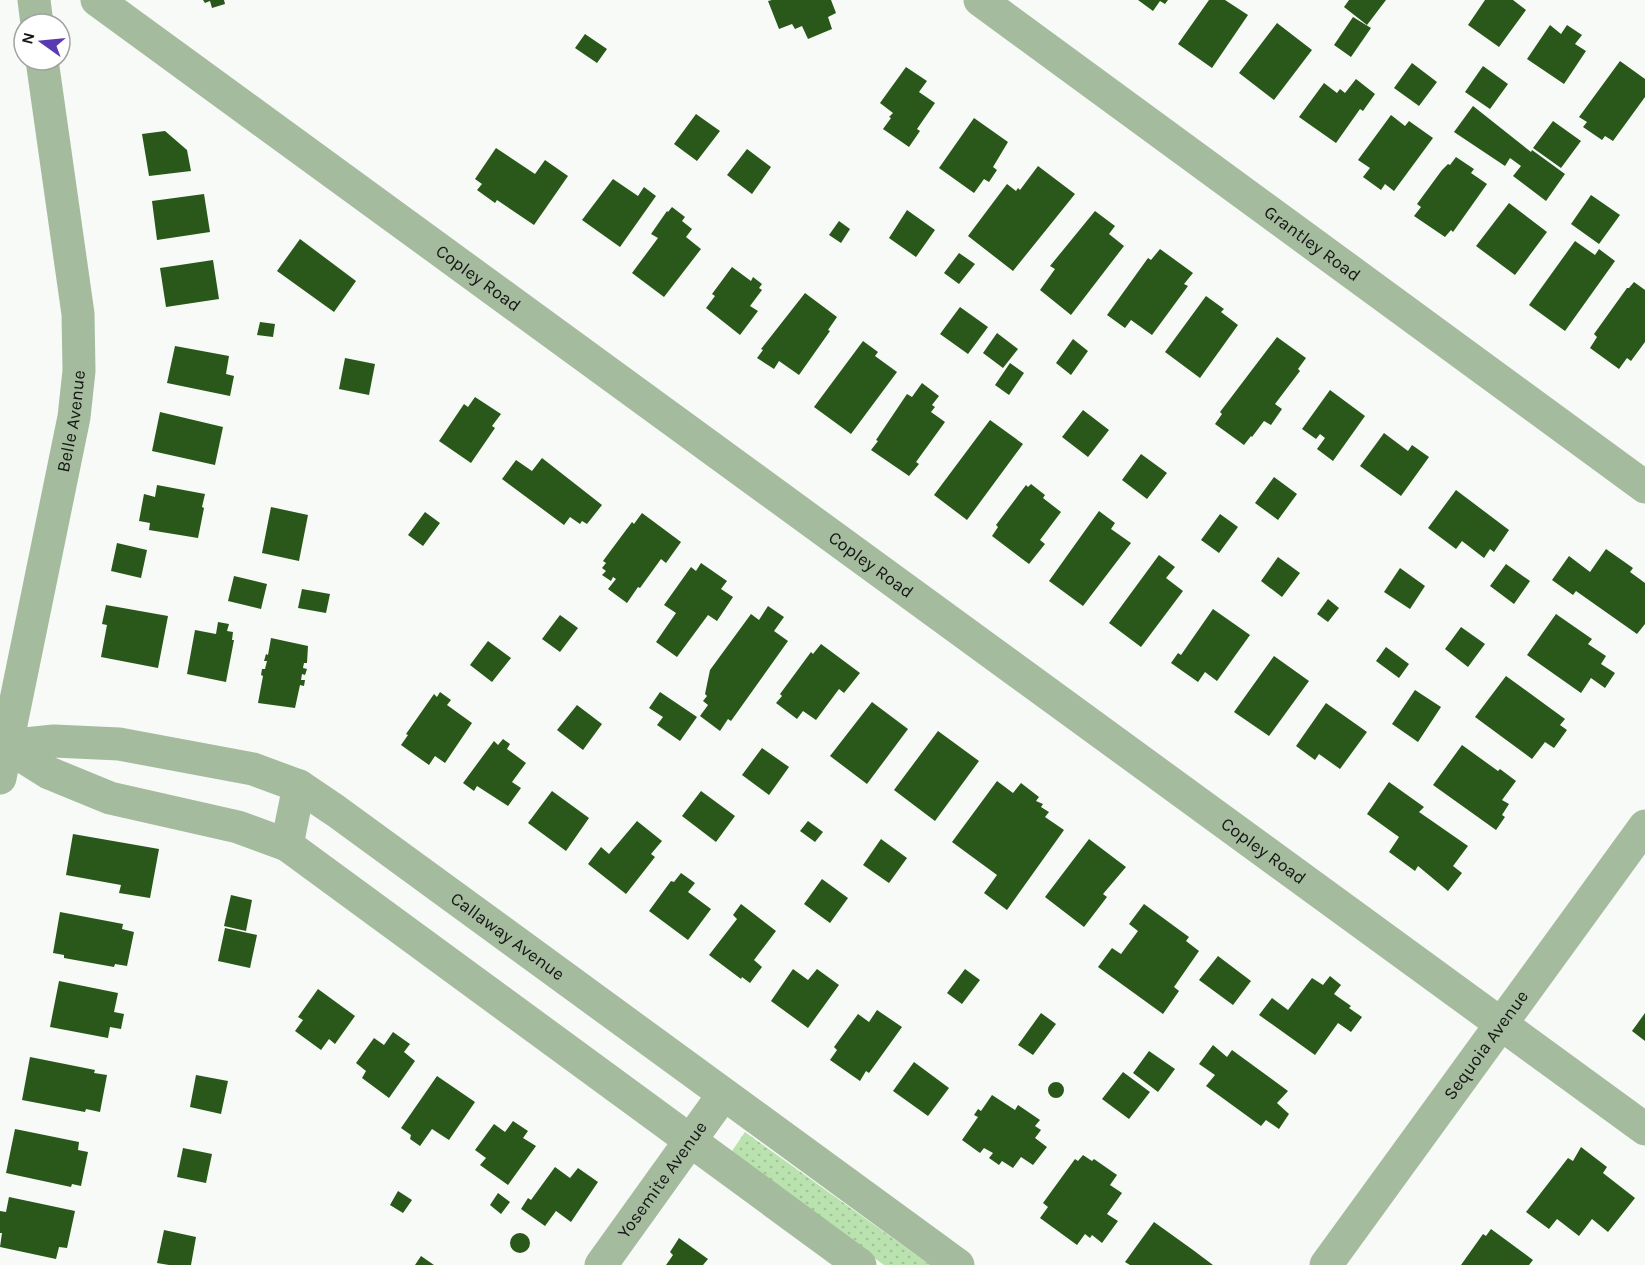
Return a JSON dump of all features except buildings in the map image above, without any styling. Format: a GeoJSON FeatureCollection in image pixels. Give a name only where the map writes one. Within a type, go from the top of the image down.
{"type":"FeatureCollection","features":[{"type":"Feature","properties":{"kind":"street","name":"Copley Road"},"geometry":{"type":"LineString","coordinates":[[96,0],[1645,1129]]}},
{"type":"Feature","properties":{"kind":"street","name":"Grantley Road"},"geometry":{"type":"LineString","coordinates":[[980,0],[1645,487]]}},
{"type":"Feature","properties":{"kind":"street","name":"Belle Avenue"},"geometry":{"type":"LineString","coordinates":[[2,756],[74,417],[79,370],[78,314],[44,72]]}},
{"type":"Feature","properties":{"kind":"street","name":"Callaway Avenue"},"geometry":{"type":"LineString","coordinates":[[2,756],[54,741],[119,744],[253,769],[299,786],[958,1265]]}},
{"type":"Feature","properties":{"kind":"street"},"geometry":{"type":"LineString","coordinates":[[2,756],[110,798],[238,827],[287,845],[860,1265]]}},
{"type":"Feature","properties":{"kind":"street"},"geometry":{"type":"LineString","coordinates":[[287,845],[299,786]]}},
{"type":"Feature","properties":{"kind":"street","name":"Sequoia Avenue"},"geometry":{"type":"LineString","coordinates":[[1326,1265],[1645,826]]}},
{"type":"Feature","properties":{"kind":"street","name":"Yosemite Avenue"},"geometry":{"type":"LineString","coordinates":[[601,1265],[723,1095]]}},
{"type":"Feature","properties":{"kind":"green space"},"geometry":{"type":"Polygon","coordinates":[[[745,1132],[930,1265],[884,1265],[730,1154],[745,1132]]]}}]}
